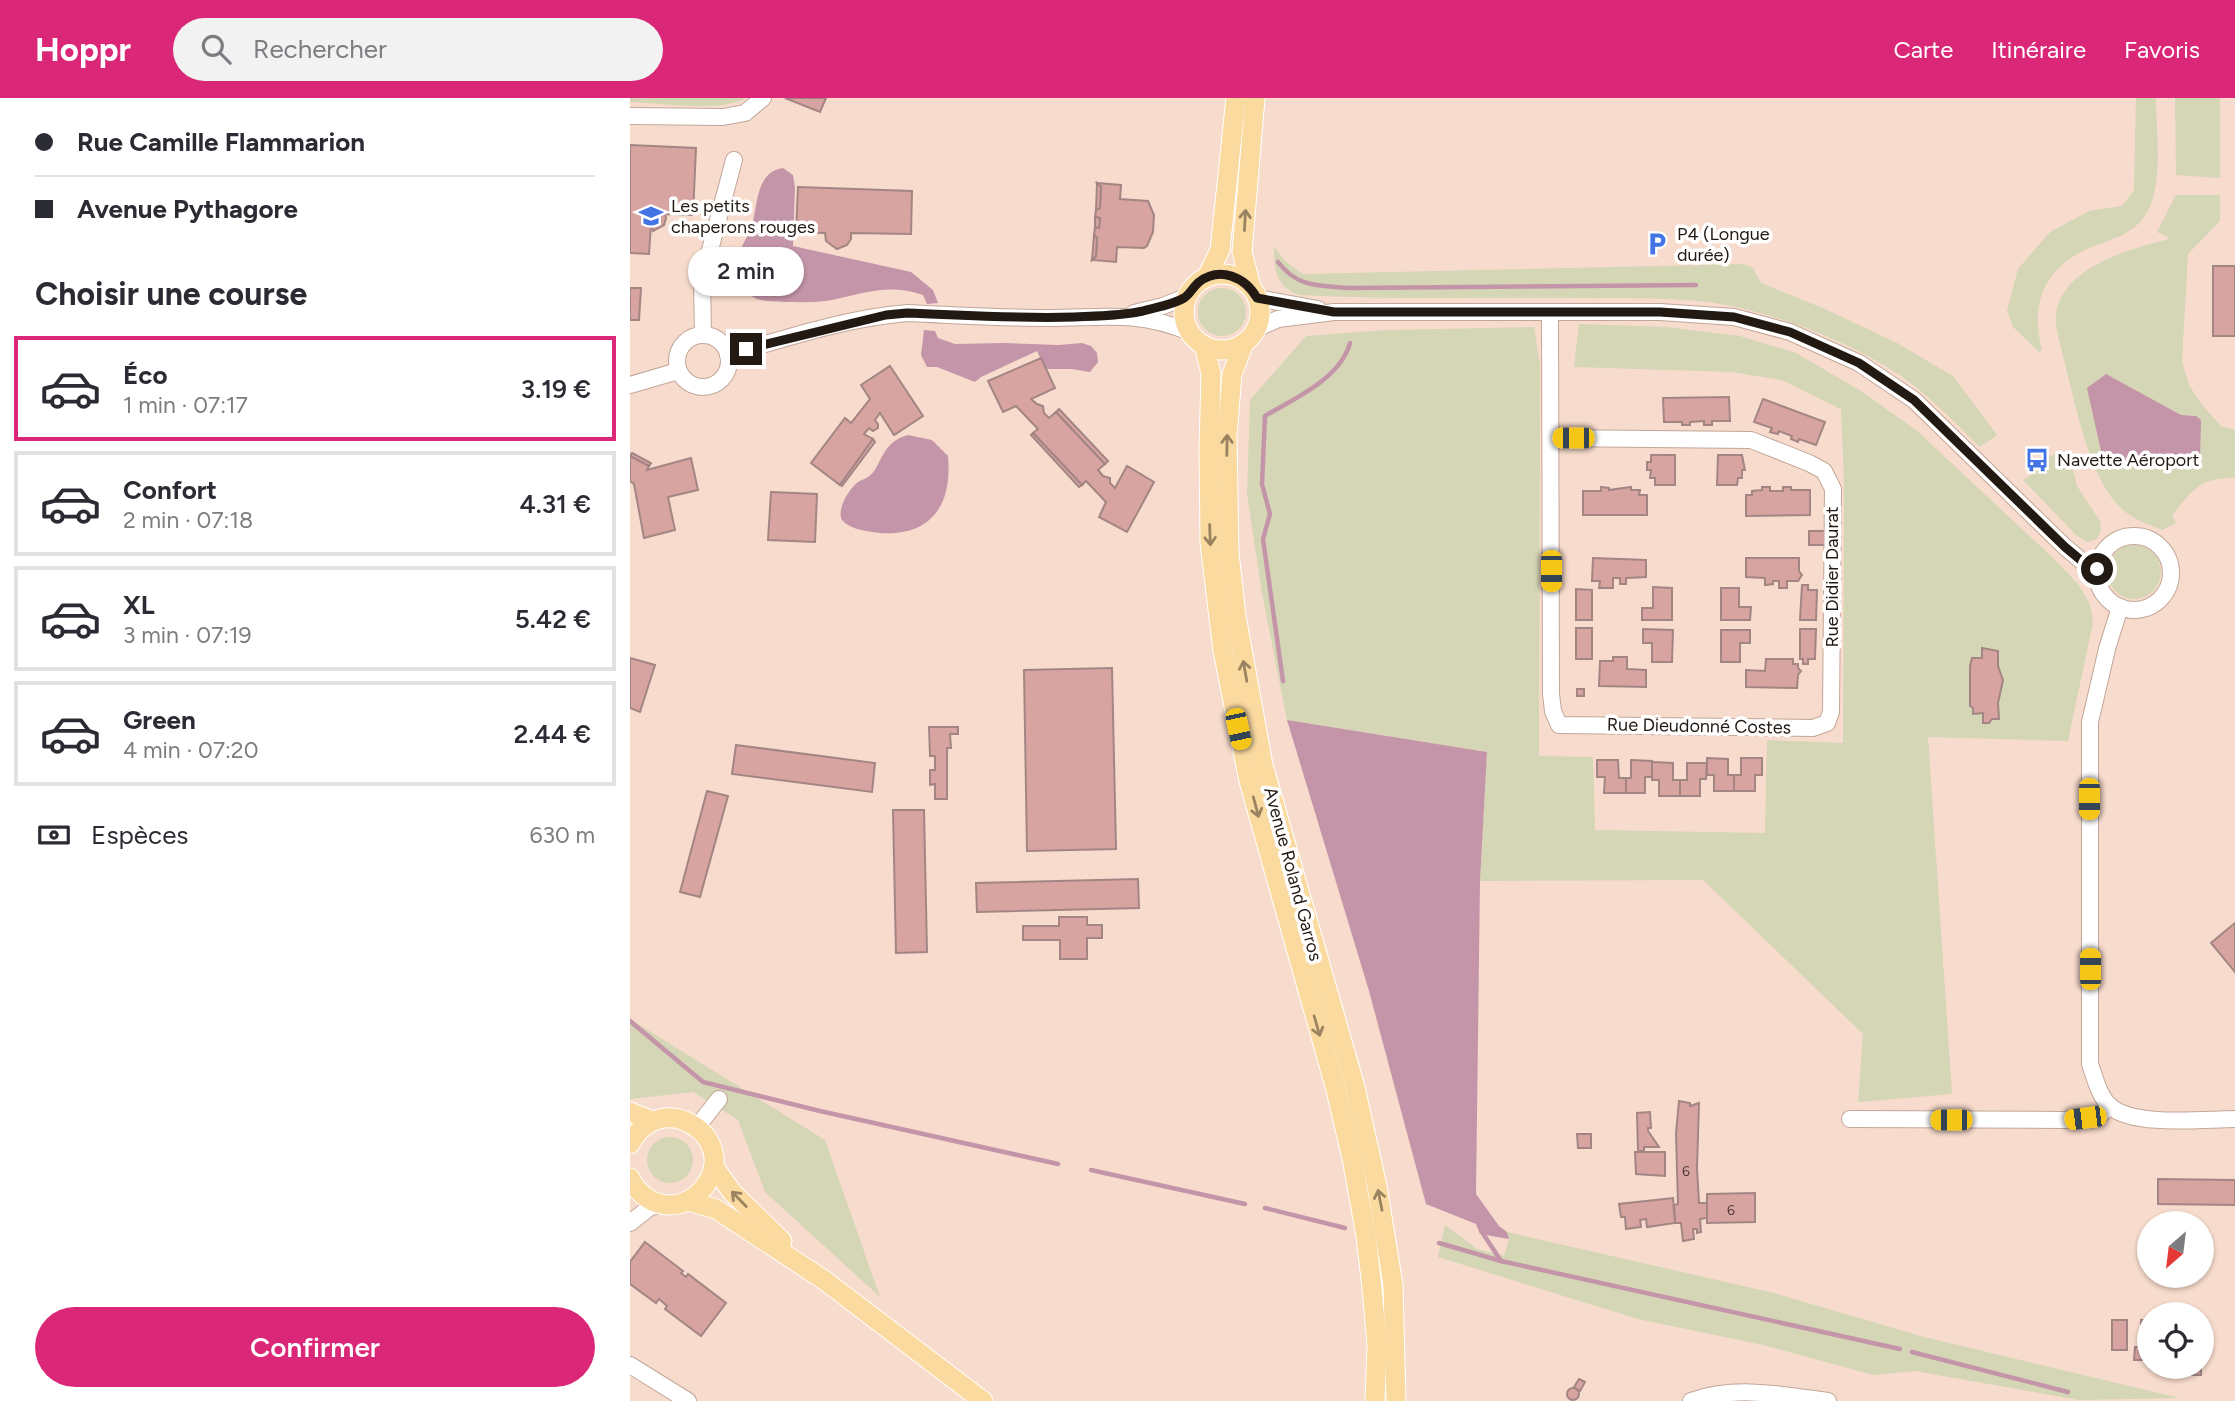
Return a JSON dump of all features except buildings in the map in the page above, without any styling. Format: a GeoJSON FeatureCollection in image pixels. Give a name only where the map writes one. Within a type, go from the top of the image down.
{"type":"FeatureCollection","features":[{"type":"Feature","properties":{"kind":"main road"},"geometry":{"type":"LineString","coordinates":[[1207,277],[1220,250],[1236,98]]}},
{"type":"Feature","properties":{"kind":"main road"},"geometry":{"type":"LineString","coordinates":[[1254,293],[1231,275],[1219,274],[1207,277],[1192,288],[1185,315],[1197,338],[1224,350],[1250,336],[1260,308],[1242,252],[1255,98]]}},
{"type":"Feature","properties":{"kind":"main road","name":"Avenue Roland Garros"},"geometry":{"type":"LineString","coordinates":[[1250,336],[1233,374],[1227,436],[1229,553],[1236,616],[1264,765],[1355,1087],[1377,1186],[1393,1285],[1395,1401]]}},
{"type":"Feature","properties":{"kind":"main road","name":"Avenue Roland Garros"},"geometry":{"type":"LineString","coordinates":[[1197,338],[1211,374],[1210,543],[1230,691],[1249,781],[1336,1090],[1352,1158],[1370,1260],[1377,1345],[1375,1401]]}},
{"type":"Feature","properties":{"kind":"main road"},"geometry":{"type":"LineString","coordinates":[[630,1112],[652,1121]]}},
{"type":"Feature","properties":{"kind":"main road"},"geometry":{"type":"LineString","coordinates":[[630,1144],[639,1130],[652,1121],[675,1118],[697,1127],[711,1144],[714,1167],[701,1193],[679,1204],[660,1204],[649,1199],[631,1184]]}},
{"type":"Feature","properties":{"kind":"main road"},"geometry":{"type":"LineString","coordinates":[[714,1167],[732,1192],[824,1280]]}},
{"type":"Feature","properties":{"kind":"main road"},"geometry":{"type":"LineString","coordinates":[[688,1201],[716,1209],[824,1280],[983,1401]]}},
{"type":"Feature","properties":{"kind":"street"},"geometry":{"type":"LineString","coordinates":[[630,116],[723,117],[746,113],[763,98]]}},
{"type":"Feature","properties":{"kind":"street"},"geometry":{"type":"LineString","coordinates":[[703,335],[702,280],[734,160]]}},
{"type":"Feature","properties":{"kind":"street"},"geometry":{"type":"LineString","coordinates":[[1254,293],[1334,312]]}},
{"type":"Feature","properties":{"kind":"street"},"geometry":{"type":"LineString","coordinates":[[729,355],[886,315],[907,313],[1048,318],[1124,315],[1163,306],[1188,296]]}},
{"type":"Feature","properties":{"kind":"street"},"geometry":{"type":"LineString","coordinates":[[1250,336],[1278,320],[1334,312],[1660,312],[1734,317],[1790,332],[1859,363],[1914,400],[2065,547],[2089,567],[2097,569]]}},
{"type":"Feature","properties":{"kind":"street"},"geometry":{"type":"LineString","coordinates":[[1549,312],[1551,438]]}},
{"type":"Feature","properties":{"kind":"street"},"geometry":{"type":"LineString","coordinates":[[1124,315],[1164,322],[1197,338]]}},
{"type":"Feature","properties":{"kind":"street"},"geometry":{"type":"LineString","coordinates":[[703,335],[719,340],[729,355],[727,372],[723,379],[707,388],[690,384],[678,371],[676,362],[681,346],[687,340],[703,335]]}},
{"type":"Feature","properties":{"kind":"street"},"geometry":{"type":"LineString","coordinates":[[630,385],[678,371]]}},
{"type":"Feature","properties":{"kind":"street","name":"Rue Didier Daurat"},"geometry":{"type":"LineString","coordinates":[[1551,438],[1751,439],[1824,471],[1833,489],[1831,712]]}},
{"type":"Feature","properties":{"kind":"street","name":"Rue Dieudonné Costes"},"geometry":{"type":"LineString","coordinates":[[1551,438],[1551,694],[1553,711],[1559,724],[1813,727],[1827,723],[1831,712]]}},
{"type":"Feature","properties":{"kind":"street"},"geometry":{"type":"LineString","coordinates":[[2144,537],[2162,549],[2170,569],[2166,590],[2159,599],[2141,609],[2120,607],[2110,601],[2102,592],[2097,569],[2105,550],[2123,538],[2144,537]]}},
{"type":"Feature","properties":{"kind":"street"},"geometry":{"type":"LineString","coordinates":[[2120,607],[2090,722],[2090,1064],[2097,1085],[2110,1106],[2125,1116],[2145,1120],[2235,1119]]}},
{"type":"Feature","properties":{"kind":"street"},"geometry":{"type":"LineString","coordinates":[[697,1127],[719,1099]]}},
{"type":"Feature","properties":{"kind":"street"},"geometry":{"type":"LineString","coordinates":[[1850,1119],[2065,1120],[2101,1114],[2110,1106]]}},
{"type":"Feature","properties":{"kind":"street"},"geometry":{"type":"LineString","coordinates":[[630,1223],[649,1208],[660,1204]]}},
{"type":"Feature","properties":{"kind":"street"},"geometry":{"type":"LineString","coordinates":[[1370,1260],[1377,1268],[1395,1401]]}},
{"type":"Feature","properties":{"kind":"street"},"geometry":{"type":"LineString","coordinates":[[630,1366],[688,1401]]}},
{"type":"Feature","properties":{"kind":"street"},"geometry":{"type":"LineString","coordinates":[[1691,1401],[1710,1395],[1748,1392],[1828,1401]]}},
{"type":"Feature","properties":{"kind":"green space"},"geometry":{"type":"Polygon","coordinates":[[[630,98],[747,98],[735,103],[706,106],[630,102],[630,98]]]}},
{"type":"Feature","properties":{"kind":"green space"},"geometry":{"type":"Polygon","coordinates":[[[2136,98],[2156,98],[2158,158],[2152,202],[2141,221],[2134,227],[2072,257],[2050,278],[2039,304],[2042,350],[2039,352],[2013,327],[2007,311],[2018,269],[2050,232],[2089,211],[2122,206],[2134,190],[2136,98]]]}},
{"type":"Feature","properties":{"kind":"green space"},"geometry":{"type":"Polygon","coordinates":[[[2175,98],[2220,98],[2220,178],[2176,175],[2175,98]]]}},
{"type":"Feature","properties":{"kind":"green space"},"geometry":{"type":"Polygon","coordinates":[[[2176,195],[2220,195],[2220,221],[2188,254],[2182,362],[2189,385],[2202,405],[2221,426],[2235,430],[2235,478],[2213,480],[2198,487],[2172,515],[2176,523],[2162,530],[2140,521],[2120,507],[2098,473],[2081,427],[2056,319],[2061,298],[2084,272],[2136,248],[2169,239],[2157,232],[2176,195]],[[2106,374],[2104,460],[2196,416],[2181,415],[2106,374]]]}},
{"type":"Feature","properties":{"kind":"green space"},"geometry":{"type":"Polygon","coordinates":[[[1274,247],[1286,262],[1303,274],[1744,264],[1753,268],[1761,283],[1897,343],[1953,376],[1997,435],[1980,447],[1922,392],[1882,364],[1824,335],[1741,308],[1664,299],[1300,295],[1281,283],[1274,247]]]}},
{"type":"Feature","properties":{"kind":"green space"},"geometry":{"type":"Polygon","coordinates":[[[1222,288],[1239,295],[1246,312],[1239,329],[1222,336],[1205,329],[1198,312],[1205,295],[1222,288]]]}},
{"type":"Feature","properties":{"kind":"green space"},"geometry":{"type":"Polygon","coordinates":[[[1579,324],[1666,327],[1740,336],[1796,353],[1861,391],[1916,430],[2052,557],[2078,584],[2090,604],[2093,622],[2068,741],[1928,737],[1952,1094],[1858,1102],[1863,1034],[1703,880],[1480,881],[1487,752],[1287,720],[1262,593],[1247,494],[1250,400],[1306,336],[1387,330],[1534,327],[1540,365],[1539,756],[1593,757],[1595,830],[1765,833],[1767,740],[1843,743],[1844,483],[1841,409],[1782,380],[1732,372],[1574,367],[1579,324]]]}},
{"type":"Feature","properties":{"kind":"green space"},"geometry":{"type":"Polygon","coordinates":[[[2062,451],[2072,465],[2077,486],[2100,521],[2101,530],[2097,539],[2088,542],[2077,536],[2023,480],[2048,464],[2045,458],[2062,451]]]}},
{"type":"Feature","properties":{"kind":"green space"},"geometry":{"type":"Polygon","coordinates":[[[2134,545],[2153,553],[2161,572],[2153,591],[2134,599],[2115,591],[2107,572],[2115,553],[2134,545]]]}},
{"type":"Feature","properties":{"kind":"green space"},"geometry":{"type":"Polygon","coordinates":[[[630,1019],[825,1140],[880,1297],[765,1192],[738,1120],[693,1092],[630,1099],[630,1019]]]}},
{"type":"Feature","properties":{"kind":"green space"},"geometry":{"type":"Polygon","coordinates":[[[670,1137],[686,1144],[693,1160],[686,1176],[670,1183],[654,1176],[647,1160],[654,1144],[670,1137]]]}},
{"type":"Feature","properties":{"kind":"green space"},"geometry":{"type":"Polygon","coordinates":[[[1445,1225],[1477,1249],[1504,1256],[1509,1239],[1507,1232],[1774,1293],[1924,1337],[2179,1398],[2079,1400],[1915,1371],[1873,1375],[1763,1345],[1638,1319],[1438,1257],[1445,1225]]]}},
{"type":"Feature","properties":{"kind":"shaded area"},"geometry":{"type":"Polygon","coordinates":[[[783,168],[793,175],[795,188],[793,246],[911,272],[933,290],[938,303],[927,304],[923,295],[911,291],[888,289],[820,302],[763,301],[748,293],[737,276],[736,261],[752,225],[763,182],[774,171],[783,168]]]}},
{"type":"Feature","properties":{"kind":"shaded area"},"geometry":{"type":"Polygon","coordinates":[[[924,330],[935,331],[938,338],[955,344],[1082,343],[1091,346],[1097,353],[1098,362],[1090,372],[1045,369],[1037,351],[975,382],[937,367],[927,367],[921,355],[924,330]]]}},
{"type":"Feature","properties":{"kind":"shaded area"},"geometry":{"type":"Polygon","coordinates":[[[2106,374],[2181,415],[2196,416],[2201,420],[2200,461],[2103,460],[2087,388],[2106,374]]]}},
{"type":"Feature","properties":{"kind":"shaded area"},"geometry":{"type":"Polygon","coordinates":[[[908,435],[932,440],[948,456],[946,491],[941,505],[922,525],[908,531],[865,531],[845,523],[841,510],[851,489],[873,473],[892,443],[908,435]]]}},
{"type":"Feature","properties":{"kind":"shaded area"},"geometry":{"type":"Polygon","coordinates":[[[1287,720],[1487,752],[1480,881],[1476,1194],[1499,1226],[1507,1232],[1509,1239],[1480,1234],[1476,1224],[1426,1204],[1369,991],[1287,720]]]}},
{"type":"Feature","properties":{"kind":"waterway"},"geometry":{"type":"LineString","coordinates":[[1278,262],[1293,277],[1309,284],[1348,288],[1696,285]]}},
{"type":"Feature","properties":{"kind":"waterway"},"geometry":{"type":"LineString","coordinates":[[1283,681],[1263,539],[1270,514],[1262,484],[1265,416],[1327,377],[1345,356],[1350,343]]}},
{"type":"Feature","properties":{"kind":"waterway"},"geometry":{"type":"LineString","coordinates":[[630,1021],[703,1082],[1058,1164]]}},
{"type":"Feature","properties":{"kind":"waterway"},"geometry":{"type":"LineString","coordinates":[[1091,1170],[1245,1204]]}},
{"type":"Feature","properties":{"kind":"waterway"},"geometry":{"type":"LineString","coordinates":[[1265,1208],[1345,1228]]}},
{"type":"Feature","properties":{"kind":"waterway"},"geometry":{"type":"LineString","coordinates":[[1482,1232],[1501,1261]]}},
{"type":"Feature","properties":{"kind":"waterway"},"geometry":{"type":"LineString","coordinates":[[1439,1243],[1501,1261],[1900,1349]]}},
{"type":"Feature","properties":{"kind":"waterway"},"geometry":{"type":"LineString","coordinates":[[1912,1352],[2068,1392]]}},
{"type":"Feature","properties":{"kind":"place","name":"Les petits chaperons rouges"},"geometry":{"type":"Point","coordinates":[651,216]}},
{"type":"Feature","properties":{"kind":"place","name":"P4 (Longue durée)"},"geometry":{"type":"Point","coordinates":[1657,244]}},
{"type":"Feature","properties":{"kind":"place","name":"Navette Aéroport"},"geometry":{"type":"Point","coordinates":[2037,460]}},
{"type":"Feature","properties":{"kind":"route"},"geometry":{"type":"LineString","coordinates":[[746,349],[886,315],[907,313],[1048,318],[1124,315],[1177,301],[1188,296],[1199,282],[1219,274],[1231,275],[1241,280],[1251,287],[1257,298],[1334,312],[1660,312],[1734,317],[1790,332],[1859,363],[1914,400],[2065,547],[2089,567],[2097,569]]}}]}
